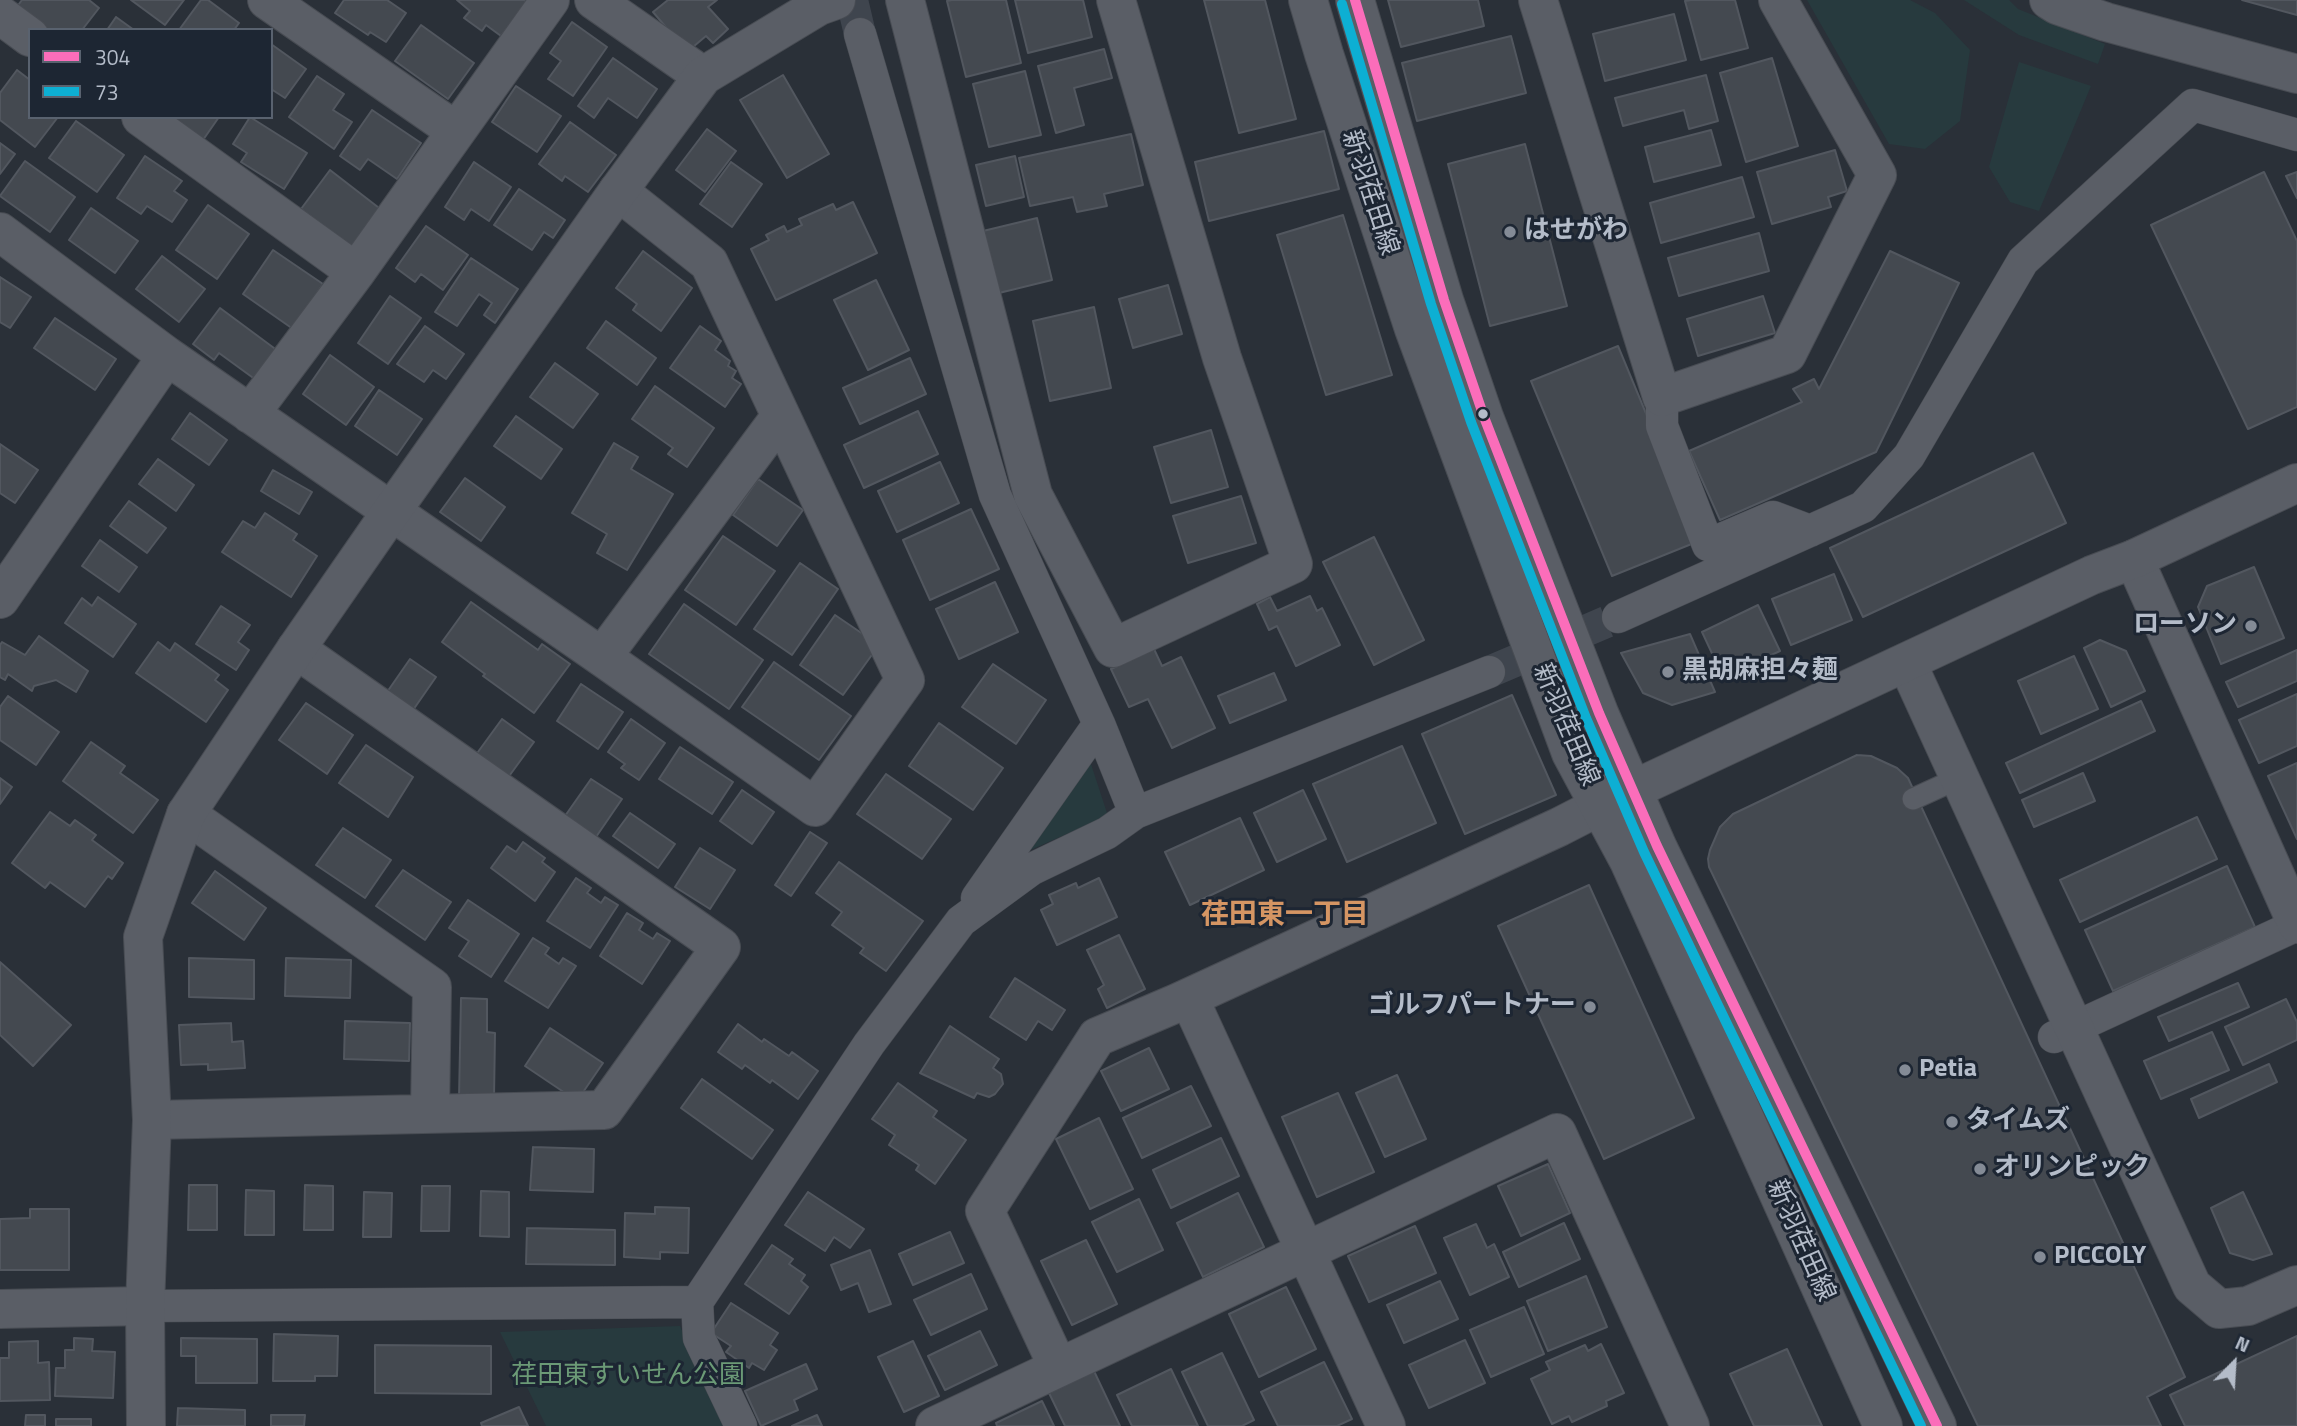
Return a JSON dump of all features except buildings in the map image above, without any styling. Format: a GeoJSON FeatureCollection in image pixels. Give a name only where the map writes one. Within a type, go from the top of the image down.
{"type":"FeatureCollection","features":[{"type":"Feature","properties":{"kind":"street"},"geometry":{"type":"LineString","coordinates":[[267,0],[456,131]]}},
{"type":"Feature","properties":{"kind":"street"},"geometry":{"type":"LineString","coordinates":[[250,414],[356,272],[550,0]]}},
{"type":"Feature","properties":{"kind":"street"},"geometry":{"type":"LineString","coordinates":[[594,0],[703,76]]}},
{"type":"Feature","properties":{"kind":"street"},"geometry":{"type":"LineString","coordinates":[[146,1426],[145,1306],[152,1120],[144,937],[186,814],[391,512],[618,191],[703,76],[819,6],[836,0]]}},
{"type":"Feature","properties":{"kind":"street"},"geometry":{"type":"LineString","coordinates":[[905,0],[1033,495],[1113,648],[1293,564],[1222,358],[1116,0]]}},
{"type":"Feature","properties":{"kind":"street","name":"新羽荏田線"},"geometry":{"type":"LineString","coordinates":[[1308,0],[1414,329],[1571,753],[1629,861],[1883,1426]]}},
{"type":"Feature","properties":{"kind":"street","name":"新羽荏田線"},"geometry":{"type":"LineString","coordinates":[[1355,0],[1444,300],[1484,417],[1599,713],[1657,846],[1937,1426]]}},
{"type":"Feature","properties":{"kind":"street"},"geometry":{"type":"LineString","coordinates":[[1538,0],[1662,397],[1662,426],[1708,545],[1773,517],[1810,531]]}},
{"type":"Feature","properties":{"kind":"street"},"geometry":{"type":"LineString","coordinates":[[1662,397],[1787,354],[1877,176],[1778,0]]}},
{"type":"Feature","properties":{"kind":"street"},"geometry":{"type":"LineString","coordinates":[[2049,0],[2106,22],[2297,74]]}},
{"type":"Feature","properties":{"kind":"street"},"geometry":{"type":"LineString","coordinates":[[0,15],[28,36]]}},
{"type":"Feature","properties":{"kind":"street"},"geometry":{"type":"LineString","coordinates":[[860,34],[995,495],[1099,724],[1135,813]]}},
{"type":"Feature","properties":{"kind":"street"},"geometry":{"type":"LineString","coordinates":[[1618,617],[1863,508],[1909,456],[2024,261],[2193,105],[2297,135]]}},
{"type":"Feature","properties":{"kind":"street"},"geometry":{"type":"LineString","coordinates":[[144,119],[356,272]]}},
{"type":"Feature","properties":{"kind":"street"},"geometry":{"type":"LineString","coordinates":[[0,232],[167,356],[815,807],[905,680],[709,263],[618,191]]}},
{"type":"Feature","properties":{"kind":"street"},"geometry":{"type":"LineString","coordinates":[[0,599],[167,356]]}},
{"type":"Feature","properties":{"kind":"street"},"geometry":{"type":"LineString","coordinates":[[603,657],[781,416]]}},
{"type":"Feature","properties":{"kind":"street"},"geometry":{"type":"LineString","coordinates":[[1058,1367],[985,1211],[1097,1037],[1189,998],[2092,575],[2134,559],[2297,483]]}},
{"type":"Feature","properties":{"kind":"street"},"geometry":{"type":"LineString","coordinates":[[2064,1033],[2297,925],[2134,559]]}},
{"type":"Feature","properties":{"kind":"street"},"geometry":{"type":"LineString","coordinates":[[152,1120],[604,1111],[721,947],[296,649]]}},
{"type":"Feature","properties":{"kind":"street"},"geometry":{"type":"LineString","coordinates":[[1907,663],[1959,778],[2064,1033],[2192,1286],[2219,1309],[2248,1306],[2297,1285]]}},
{"type":"Feature","properties":{"kind":"street"},"geometry":{"type":"LineString","coordinates":[[961,921],[1032,869],[1107,833],[1135,813],[1489,672]]}},
{"type":"Feature","properties":{"kind":"street"},"geometry":{"type":"LineString","coordinates":[[741,1426],[699,1338],[697,1302],[869,1044],[961,921],[1099,724]]}},
{"type":"Feature","properties":{"kind":"street"},"geometry":{"type":"LineString","coordinates":[[186,814],[432,987],[430,1113]]}},
{"type":"Feature","properties":{"kind":"street"},"geometry":{"type":"LineString","coordinates":[[1189,998],[1386,1426]]}},
{"type":"Feature","properties":{"kind":"street"},"geometry":{"type":"LineString","coordinates":[[935,1426],[1557,1133],[1690,1426]]}},
{"type":"Feature","properties":{"kind":"street"},"geometry":{"type":"LineString","coordinates":[[0,1309],[697,1302]]}},
{"type":"Feature","properties":{"kind":"lane"},"geometry":{"type":"LineString","coordinates":[[1913,799],[1959,778]]}},
{"type":"Feature","properties":{"kind":"green space"},"geometry":{"type":"Polygon","coordinates":[[[1807,0],[1910,0],[1935,13],[1970,50],[1960,121],[1925,149],[1889,144],[1807,0]]]}},
{"type":"Feature","properties":{"kind":"green space"},"geometry":{"type":"Polygon","coordinates":[[[1964,0],[2009,0],[2018,9],[2105,44],[2098,64],[2019,35],[1964,0]]]}},
{"type":"Feature","properties":{"kind":"green space"},"geometry":{"type":"Polygon","coordinates":[[[2019,62],[2091,86],[2039,211],[2010,202],[1989,167],[2019,62]]]}},
{"type":"Feature","properties":{"kind":"green space"},"geometry":{"type":"Polygon","coordinates":[[[1089,758],[1108,816],[1028,851],[1089,758]]]}},
{"type":"Feature","properties":{"kind":"green space","name":"荏田東すいせん公園"},"geometry":{"type":"Polygon","coordinates":[[[680,1326],[726,1426],[546,1426],[500,1332],[680,1326]]]}},
{"type":"Feature","properties":{"kind":"tunnel"},"geometry":{"type":"LineString","coordinates":[[852,0],[860,34]]}},
{"type":"Feature","properties":{"kind":"tunnel"},"geometry":{"type":"LineString","coordinates":[[1489,672],[1618,617]]}},
{"type":"Feature","properties":{"kind":"transit line","name":"304"},"geometry":{"type":"LineString","coordinates":[[1355,0],[1444,300],[1484,417],[1599,713],[1657,846],[1937,1426]]}},
{"type":"Feature","properties":{"kind":"transit line","name":"73"},"geometry":{"type":"LineString","coordinates":[[1342,4],[1431,304],[1471,422],[1586,718],[1644,852],[1921,1426]]}},
{"type":"Feature","properties":{"kind":"place","name":"はせがわ"},"geometry":{"type":"Point","coordinates":[1510,232]}},
{"type":"Feature","properties":{"kind":"place","name":"ローソン"},"geometry":{"type":"Point","coordinates":[2251,626]}},
{"type":"Feature","properties":{"kind":"place","name":"黒胡麻担々麺"},"geometry":{"type":"Point","coordinates":[1668,672]}},
{"type":"Feature","properties":{"kind":"place","name":"ゴルフパートナー"},"geometry":{"type":"Point","coordinates":[1590,1007]}},
{"type":"Feature","properties":{"kind":"place","name":"Petia"},"geometry":{"type":"Point","coordinates":[1905,1070]}},
{"type":"Feature","properties":{"kind":"place","name":"タイムズ"},"geometry":{"type":"Point","coordinates":[1952,1122]}},
{"type":"Feature","properties":{"kind":"place","name":"オリンピック"},"geometry":{"type":"Point","coordinates":[1980,1169]}},
{"type":"Feature","properties":{"kind":"place","name":"PICCOLY"},"geometry":{"type":"Point","coordinates":[2040,1257]}},
{"type":"Feature","properties":{"kind":"district","name":"荏田東一丁目"},"geometry":{"type":"Point","coordinates":[1285,916]}}]}
